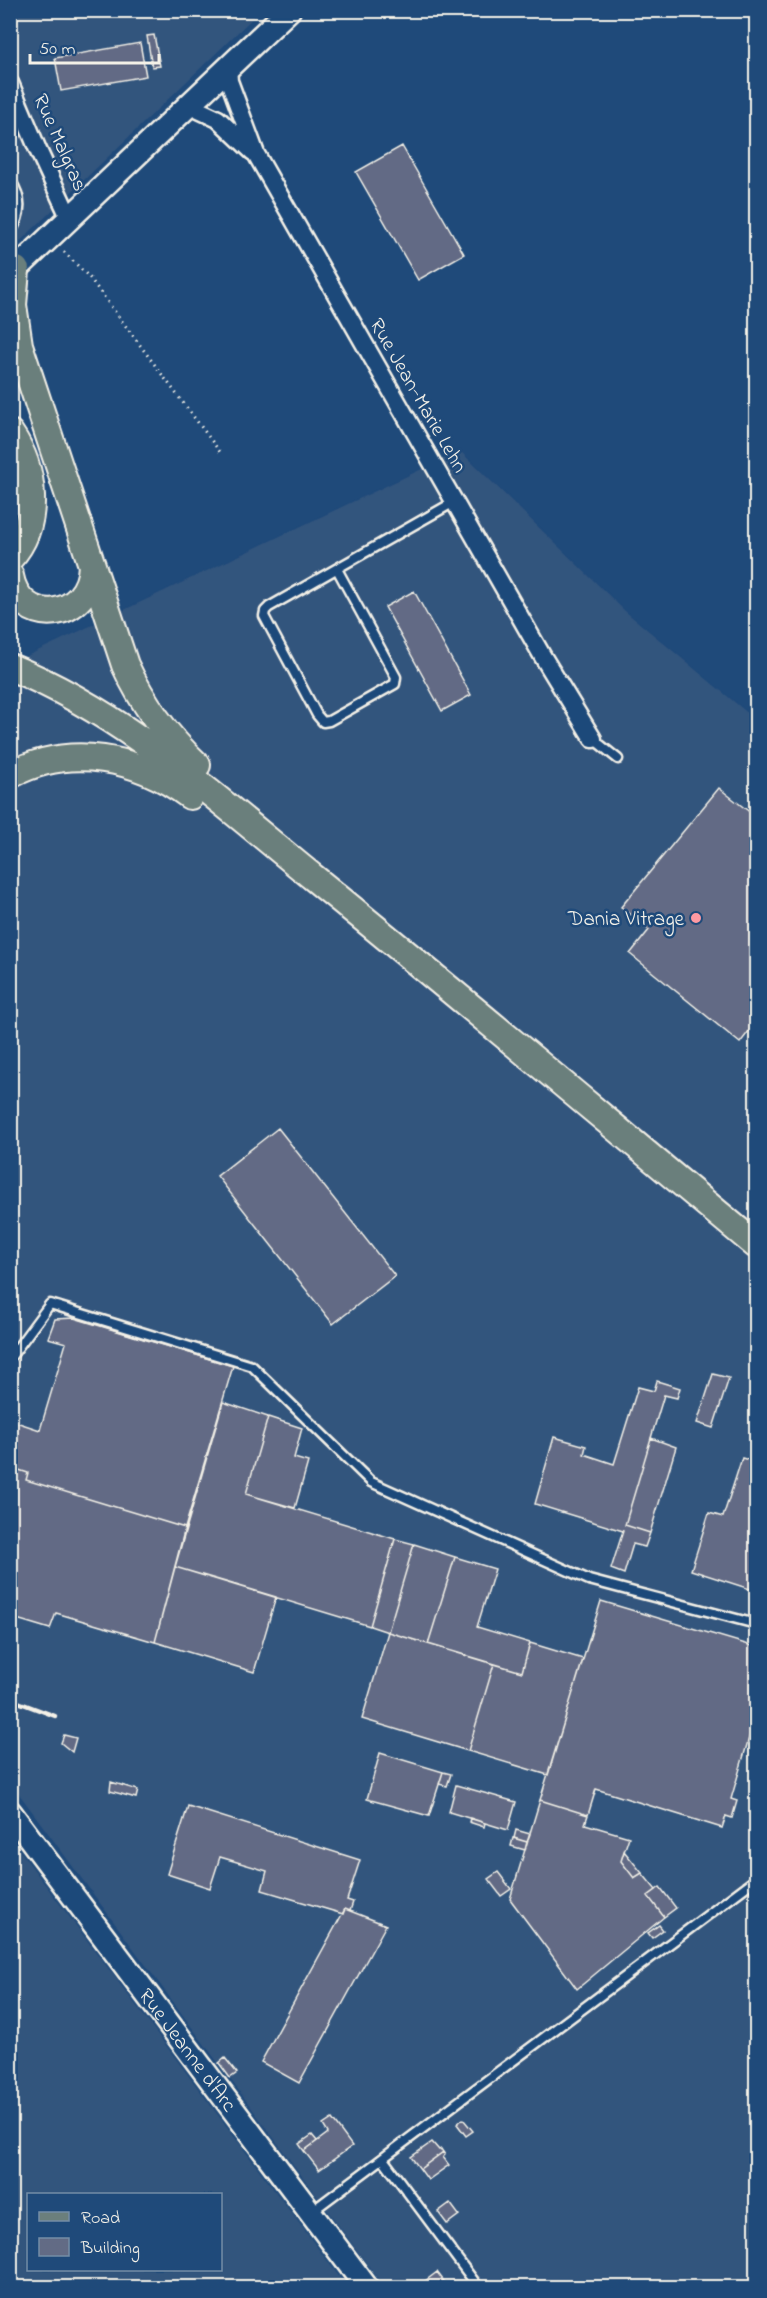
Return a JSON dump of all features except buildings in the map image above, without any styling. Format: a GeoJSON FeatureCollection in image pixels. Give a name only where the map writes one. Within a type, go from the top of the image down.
{"type":"FeatureCollection","features":[{"type":"Feature","properties":{"kind":"main road"},"geometry":{"type":"LineString","coordinates":[[289,10],[14,272],[12,305],[15,342],[125,665],[153,717],[195,763],[377,929]]}},
{"type":"Feature","properties":{"kind":"main road"},"geometry":{"type":"LineString","coordinates":[[10,433],[26,462],[32,492],[28,523],[11,565],[12,586],[21,600],[34,609],[48,612],[63,610],[83,596],[89,585],[92,565]]}},
{"type":"Feature","properties":{"kind":"main road"},"geometry":{"type":"LineString","coordinates":[[10,667],[96,711],[171,762],[377,929],[756,1245]]}},
{"type":"Feature","properties":{"kind":"main road"},"geometry":{"type":"LineString","coordinates":[[10,776],[48,762],[79,756],[106,758],[160,777],[181,789],[453,993]]}},
{"type":"Feature","properties":{"kind":"main road","name":"Rue Jeanne d'Arc"},"geometry":{"type":"LineString","coordinates":[[10,1812],[367,2288]]}},
{"type":"Feature","properties":{"kind":"street","name":"Rue Jean-Marie Lehn"},"geometry":{"type":"LineString","coordinates":[[228,67],[229,81],[256,154],[590,737]]}},
{"type":"Feature","properties":{"kind":"street","name":"Rue Malgras"},"geometry":{"type":"LineString","coordinates":[[12,88],[70,219]]}},
{"type":"Feature","properties":{"kind":"street","name":"Rue Jean-Marie Lehn"},"geometry":{"type":"LineString","coordinates":[[188,105],[218,119],[256,154]]}},
{"type":"Feature","properties":{"kind":"lane"},"geometry":{"type":"LineString","coordinates":[[10,180],[19,197],[21,211],[10,233]]}},
{"type":"Feature","properties":{"kind":"lane"},"geometry":{"type":"LineString","coordinates":[[337,569],[396,677],[395,684],[390,688],[329,721],[323,722],[317,716],[301,686],[264,616],[264,611],[337,569],[454,502]]}},
{"type":"Feature","properties":{"kind":"lane"},"geometry":{"type":"LineString","coordinates":[[590,737],[618,759]]}},
{"type":"Feature","properties":{"kind":"lane"},"geometry":{"type":"LineString","coordinates":[[10,1358],[50,1304],[252,1366],[371,1482],[589,1580],[756,1624]]}},
{"type":"Feature","properties":{"kind":"lane"},"geometry":{"type":"LineString","coordinates":[[311,2212],[756,1878]]}},
{"type":"Feature","properties":{"kind":"lane"},"geometry":{"type":"LineString","coordinates":[[383,2159],[479,2288]]}},
{"type":"Feature","properties":{"kind":"path"},"geometry":{"type":"LineString","coordinates":[[50,237],[89,278],[220,452]]}},
{"type":"Feature","properties":{"kind":"shaded area"},"geometry":{"type":"Polygon","coordinates":[[[11,11],[260,11],[11,250],[11,11]]]}},
{"type":"Feature","properties":{"kind":"shaded area"},"geometry":{"type":"Polygon","coordinates":[[[460,451],[626,612],[756,720],[756,2287],[384,2287],[11,1783],[10,664],[460,451]]]}},
{"type":"Feature","properties":{"kind":"shaded area"},"geometry":{"type":"Polygon","coordinates":[[[11,1839],[347,2287],[11,2287],[11,1839]]]}},
{"type":"Feature","properties":{"kind":"railway"},"geometry":{"type":"LineString","coordinates":[[10,1699],[55,1716]]}},
{"type":"Feature","properties":{"kind":"place","name":"Dania Vitrage"},"geometry":{"type":"Point","coordinates":[696,918]}}]}
